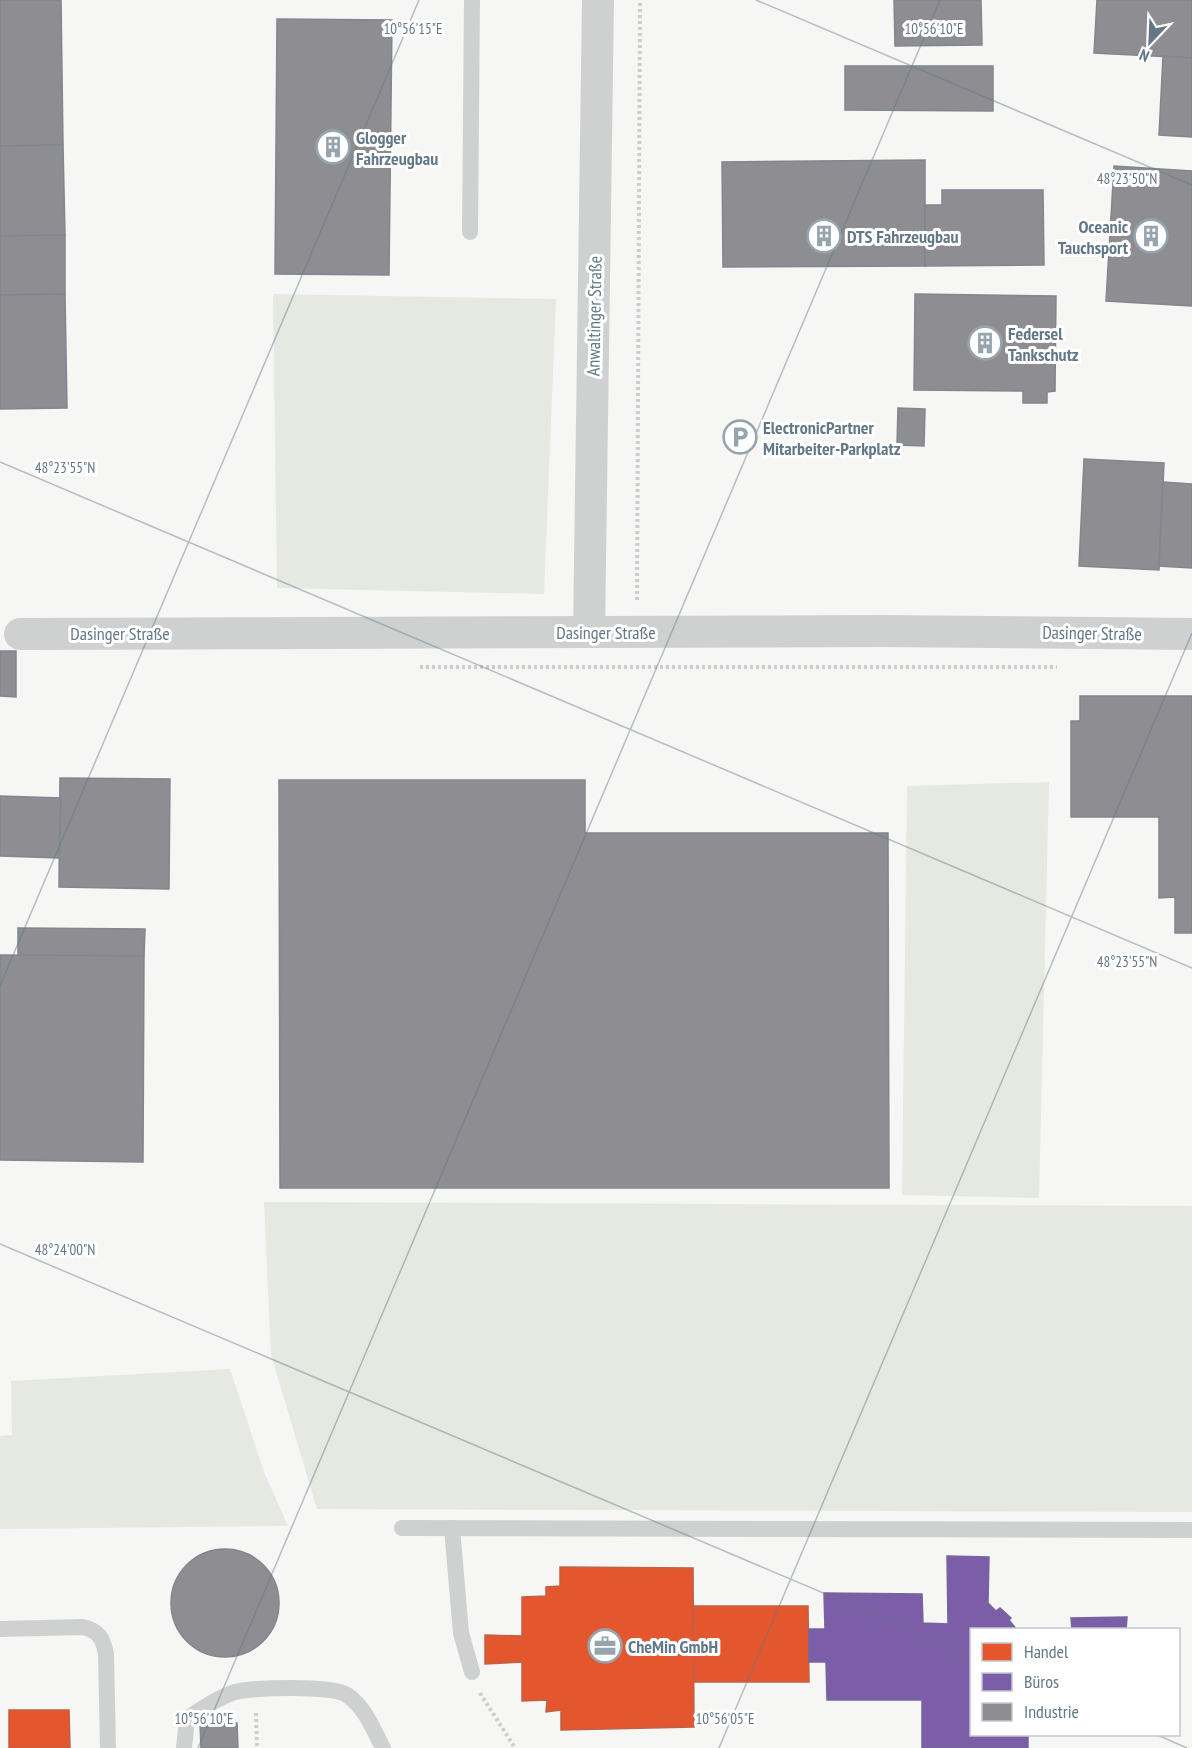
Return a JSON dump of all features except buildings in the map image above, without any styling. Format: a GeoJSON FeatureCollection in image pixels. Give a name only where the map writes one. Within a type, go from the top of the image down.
{"type":"FeatureCollection","features":[{"type":"Feature","properties":{"kind":"street","name":"Anwaltinger Straße"},"geometry":{"type":"LineString","coordinates":[[589,632],[598,0]]}},
{"type":"Feature","properties":{"kind":"street","name":"Dasinger Straße"},"geometry":{"type":"LineString","coordinates":[[20,634],[589,632],[1192,634]]}},
{"type":"Feature","properties":{"kind":"lane"},"geometry":{"type":"LineString","coordinates":[[470,232],[472,0]]}},
{"type":"Feature","properties":{"kind":"lane"},"geometry":{"type":"LineString","coordinates":[[402,1528],[1192,1530]]}},
{"type":"Feature","properties":{"kind":"lane"},"geometry":{"type":"LineString","coordinates":[[452,1528],[461,1633],[471,1672]]}},
{"type":"Feature","properties":{"kind":"lane"},"geometry":{"type":"LineString","coordinates":[[0,1629],[83,1627],[96,1630],[104,1640],[106,1654],[108,1748]]}},
{"type":"Feature","properties":{"kind":"lane"},"geometry":{"type":"LineString","coordinates":[[184,1748],[187,1719],[232,1693],[256,1689],[322,1689],[345,1693],[363,1711],[383,1748]]}},
{"type":"Feature","properties":{"kind":"path"},"geometry":{"type":"LineString","coordinates":[[637,600],[640,0]]}},
{"type":"Feature","properties":{"kind":"path"},"geometry":{"type":"LineString","coordinates":[[414,667],[1060,667]]}},
{"type":"Feature","properties":{"kind":"path"},"geometry":{"type":"LineString","coordinates":[[471,1672],[483,1700],[515,1748]]}},
{"type":"Feature","properties":{"kind":"path"},"geometry":{"type":"LineString","coordinates":[[256,1689],[257,1748]]}},
{"type":"Feature","properties":{"kind":"shaded area"},"geometry":{"type":"Polygon","coordinates":[[[273,294],[556,299],[544,594],[277,588],[273,294]]]}},
{"type":"Feature","properties":{"kind":"shaded area"},"geometry":{"type":"Polygon","coordinates":[[[1049,782],[1039,1198],[902,1195],[907,786],[1049,782]]]}},
{"type":"Feature","properties":{"kind":"shaded area"},"geometry":{"type":"Polygon","coordinates":[[[264,1202],[1192,1206],[1192,1512],[317,1509],[271,1355],[264,1202]]]}},
{"type":"Feature","properties":{"kind":"shaded area"},"geometry":{"type":"Polygon","coordinates":[[[230,1369],[264,1472],[288,1526],[0,1529],[0,1436],[12,1435],[11,1381],[230,1369]]]}},
{"type":"Feature","properties":{"kind":"place","name":"Glogger Fahrzeugbau"},"geometry":{"type":"Point","coordinates":[333,147]}},
{"type":"Feature","properties":{"kind":"place","name":"DTS Fahrzeugbau"},"geometry":{"type":"Point","coordinates":[824,236]}},
{"type":"Feature","properties":{"kind":"place","name":"Oceanic Tauchsport"},"geometry":{"type":"Point","coordinates":[1151,236]}},
{"type":"Feature","properties":{"kind":"place","name":"Federsel Tankschutz"},"geometry":{"type":"Point","coordinates":[985,343]}},
{"type":"Feature","properties":{"kind":"place","name":"ElectronicPartner Mitarbeiter-Parkplatz"},"geometry":{"type":"Point","coordinates":[740,437]}},
{"type":"Feature","properties":{"kind":"place","name":"CheMin GmbH"},"geometry":{"type":"Point","coordinates":[605,1646]}}]}
